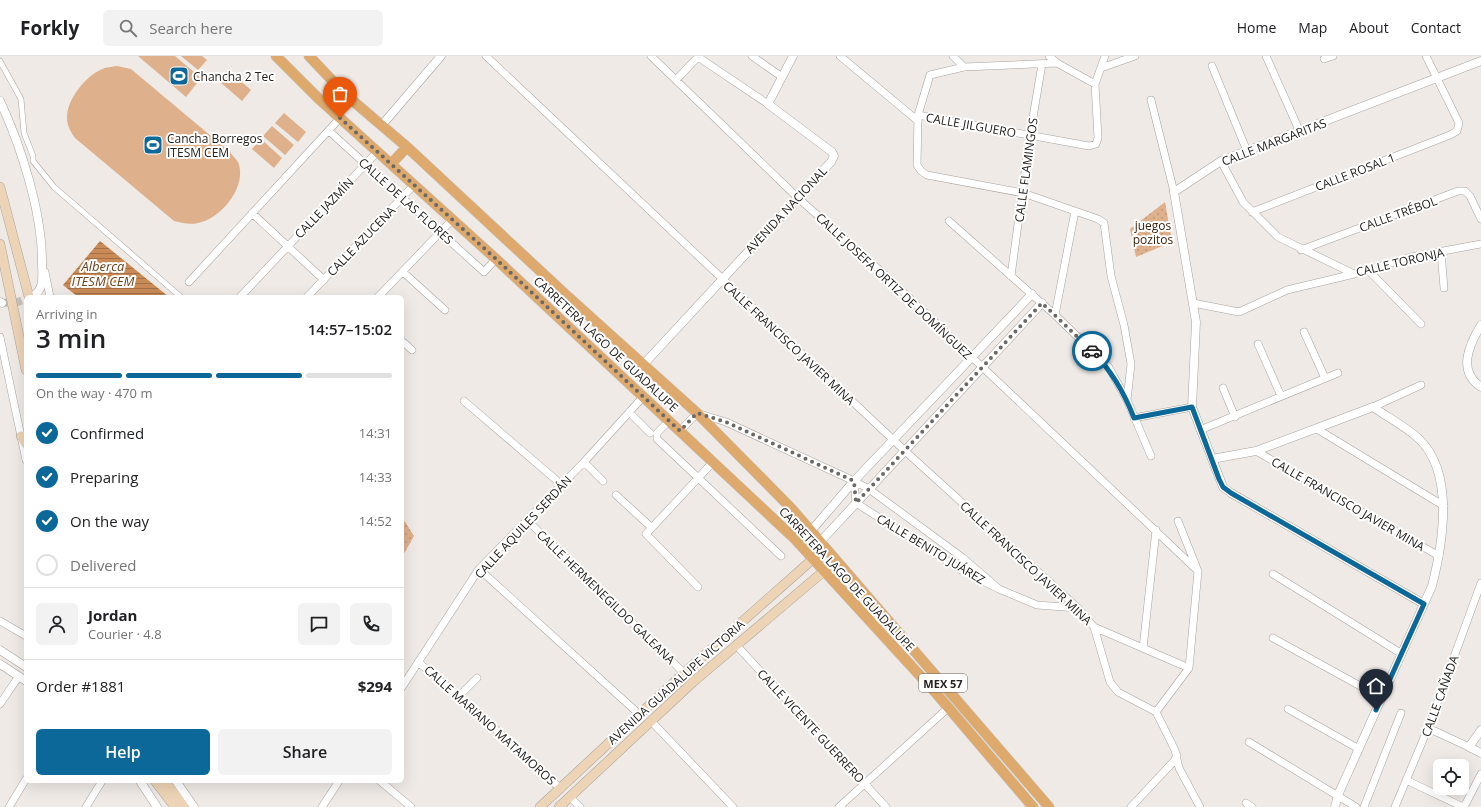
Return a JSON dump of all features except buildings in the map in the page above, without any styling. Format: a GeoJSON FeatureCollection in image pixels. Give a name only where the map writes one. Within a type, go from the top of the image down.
{"type":"FeatureCollection","features":[{"type":"Feature","properties":{"kind":"main road","name":"CARRETERA LAGO DE GUADALUPE"},"geometry":{"type":"LineString","coordinates":[[276,56],[340,118],[496,259],[795,539],[948,708],[1032,807]]}},
{"type":"Feature","properties":{"kind":"main road","name":"CARRETERA LAGO DE GUADALUPE"},"geometry":{"type":"LineString","coordinates":[[308,56],[346,95],[407,147],[697,413],[811,531],[1049,807]]}},
{"type":"Feature","properties":{"kind":"main road"},"geometry":{"type":"LineString","coordinates":[[391,164],[407,147]]}},
{"type":"Feature","properties":{"kind":"main road"},"geometry":{"type":"LineString","coordinates":[[0,186],[31,295]]}},
{"type":"Feature","properties":{"kind":"main road"},"geometry":{"type":"LineString","coordinates":[[0,244],[24,360]]}},
{"type":"Feature","properties":{"kind":"main road","name":"AVENIDA GUADALUPE VICTORIA"},"geometry":{"type":"LineString","coordinates":[[540,807],[684,673],[813,559]]}},
{"type":"Feature","properties":{"kind":"main road","name":"AVENIDA GUADALUPE VICTORIA"},"geometry":{"type":"LineString","coordinates":[[559,807],[651,721],[824,571]]}},
{"type":"Feature","properties":{"kind":"main road"},"geometry":{"type":"LineString","coordinates":[[905,660],[916,651]]}},
{"type":"Feature","properties":{"kind":"main road"},"geometry":{"type":"LineString","coordinates":[[157,783],[175,807]]}},
{"type":"Feature","properties":{"kind":"main road"},"geometry":{"type":"LineString","coordinates":[[166,783],[184,807]]}},
{"type":"Feature","properties":{"kind":"street"},"geometry":{"type":"LineString","coordinates":[[3,56],[0,59],[21,100],[24,133],[28,147],[33,156],[33,161],[54,187],[179,295]]}},
{"type":"Feature","properties":{"kind":"street"},"geometry":{"type":"LineString","coordinates":[[382,125],[441,56]]}},
{"type":"Feature","properties":{"kind":"street","name":"CALLE FRANCISCO JAVIER MINA"},"geometry":{"type":"LineString","coordinates":[[486,56],[894,441],[1078,608],[1094,627]]}},
{"type":"Feature","properties":{"kind":"street","name":"CALLE JOSEFA ORTIZ DE DOMÍNGUEZ"},"geometry":{"type":"LineString","coordinates":[[651,56],[798,198],[884,274],[1198,571]]}},
{"type":"Feature","properties":{"kind":"street"},"geometry":{"type":"LineString","coordinates":[[752,56],[782,77]]}},
{"type":"Feature","properties":{"kind":"street"},"geometry":{"type":"LineString","coordinates":[[676,80],[695,60],[701,59],[768,104],[792,56]]}},
{"type":"Feature","properties":{"kind":"street","name":"CALLE JILGUERO"},"geometry":{"type":"LineString","coordinates":[[840,56],[918,118],[1030,135],[1089,146],[1096,144],[1098,138],[1095,84]]}},
{"type":"Feature","properties":{"kind":"street"},"geometry":{"type":"LineString","coordinates":[[954,56],[964,67]]}},
{"type":"Feature","properties":{"kind":"street"},"geometry":{"type":"LineString","coordinates":[[1049,56],[1057,63],[1095,84],[1105,56]]}},
{"type":"Feature","properties":{"kind":"street"},"geometry":{"type":"LineString","coordinates":[[1101,68],[1135,56]]}},
{"type":"Feature","properties":{"kind":"street"},"geometry":{"type":"LineString","coordinates":[[1266,56],[1300,132]]}},
{"type":"Feature","properties":{"kind":"street"},"geometry":{"type":"LineString","coordinates":[[1324,59],[1332,56]]}},
{"type":"Feature","properties":{"kind":"street"},"geometry":{"type":"LineString","coordinates":[[1426,56],[1437,79]]}},
{"type":"Feature","properties":{"kind":"street","name":"CALLE MARGARITAS"},"geometry":{"type":"LineString","coordinates":[[1174,192],[1221,161],[1300,132],[1481,61]]}},
{"type":"Feature","properties":{"kind":"street"},"geometry":{"type":"LineString","coordinates":[[1057,63],[964,67],[930,75],[918,118],[917,165],[920,171],[927,174],[1023,193],[1098,219],[1104,224],[1106,228],[1111,276],[1124,325],[1131,364],[1127,400]]}},
{"type":"Feature","properties":{"kind":"street","name":"CALLE FLAMINGOS"},"geometry":{"type":"LineString","coordinates":[[1012,276],[1030,135],[1042,64]]}},
{"type":"Feature","properties":{"kind":"street"},"geometry":{"type":"LineString","coordinates":[[1212,66],[1247,151]]}},
{"type":"Feature","properties":{"kind":"street","name":"CALLE ROSAL 1"},"geometry":{"type":"LineString","coordinates":[[1252,212],[1457,131],[1458,123],[1437,79]]}},
{"type":"Feature","properties":{"kind":"street"},"geometry":{"type":"LineString","coordinates":[[1151,100],[1174,192],[1196,322],[1192,407],[1223,487],[1424,604]]}},
{"type":"Feature","properties":{"kind":"street"},"geometry":{"type":"LineString","coordinates":[[0,101],[10,122],[38,216],[42,243],[43,277],[40,290],[32,295]]}},
{"type":"Feature","properties":{"kind":"street","name":"AVENIDA NACIONAL"},"geometry":{"type":"LineString","coordinates":[[643,365],[831,162],[834,156],[832,152],[768,104]]}},
{"type":"Feature","properties":{"kind":"street"},"geometry":{"type":"LineString","coordinates":[[189,282],[340,118]]}},
{"type":"Feature","properties":{"kind":"street","name":"CALLE DE LAS FLORES"},"geometry":{"type":"LineString","coordinates":[[329,131],[484,272],[496,259]]}},
{"type":"Feature","properties":{"kind":"street","name":"CALLE JAZMÍN"},"geometry":{"type":"LineString","coordinates":[[242,295],[377,152]]}},
{"type":"Feature","properties":{"kind":"street","name":"CALLE TORONJA"},"geometry":{"type":"LineString","coordinates":[[1221,161],[1243,202],[1278,237],[1301,250],[1354,274],[1411,257],[1481,244]]}},
{"type":"Feature","properties":{"kind":"street","name":"CALLE AZUCENA"},"geometry":{"type":"LineString","coordinates":[[309,295],[414,185]]}},
{"type":"Feature","properties":{"kind":"street","name":"CALLE TRÉBOL"},"geometry":{"type":"LineString","coordinates":[[1301,250],[1458,191],[1465,191],[1470,196],[1481,219]]}},
{"type":"Feature","properties":{"kind":"street"},"geometry":{"type":"LineString","coordinates":[[1055,315],[1075,211]]}},
{"type":"Feature","properties":{"kind":"street"},"geometry":{"type":"LineString","coordinates":[[252,213],[324,280]]}},
{"type":"Feature","properties":{"kind":"street"},"geometry":{"type":"LineString","coordinates":[[380,295],[452,220]]}},
{"type":"Feature","properties":{"kind":"street"},"geometry":{"type":"LineString","coordinates":[[949,221],[1042,303],[1108,366],[1127,400],[1151,456]]}},
{"type":"Feature","properties":{"kind":"street"},"geometry":{"type":"LineString","coordinates":[[1441,252],[1444,288]]}},
{"type":"Feature","properties":{"kind":"street"},"geometry":{"type":"LineString","coordinates":[[42,262],[50,295]]}},
{"type":"Feature","properties":{"kind":"street"},"geometry":{"type":"LineString","coordinates":[[1368,270],[1421,324]]}},
{"type":"Feature","properties":{"kind":"street"},"geometry":{"type":"LineString","coordinates":[[403,272],[445,310]]}},
{"type":"Feature","properties":{"kind":"street"},"geometry":{"type":"LineString","coordinates":[[1193,303],[1238,312],[1287,290],[1354,274]]}},
{"type":"Feature","properties":{"kind":"street"},"geometry":{"type":"LineString","coordinates":[[811,531],[854,481],[973,359],[1032,294]]}},
{"type":"Feature","properties":{"kind":"street"},"geometry":{"type":"LineString","coordinates":[[820,542],[1042,303]]}},
{"type":"Feature","properties":{"kind":"street"},"geometry":{"type":"LineString","coordinates":[[1481,325],[1467,356],[1466,366],[1470,375],[1481,386]]}},
{"type":"Feature","properties":{"kind":"street"},"geometry":{"type":"LineString","coordinates":[[1304,332],[1325,378]]}},
{"type":"Feature","properties":{"kind":"street"},"geometry":{"type":"LineString","coordinates":[[0,337],[24,440]]}},
{"type":"Feature","properties":{"kind":"street"},"geometry":{"type":"LineString","coordinates":[[404,343],[412,350]]}},
{"type":"Feature","properties":{"kind":"street"},"geometry":{"type":"LineString","coordinates":[[1258,344],[1281,396]]}},
{"type":"Feature","properties":{"kind":"street"},"geometry":{"type":"LineString","coordinates":[[1200,430],[1235,417],[1281,396],[1338,373]]}},
{"type":"Feature","properties":{"kind":"street"},"geometry":{"type":"LineString","coordinates":[[1212,459],[1256,451],[1373,407],[1421,384]]}},
{"type":"Feature","properties":{"kind":"street"},"geometry":{"type":"LineString","coordinates":[[1223,388],[1235,417]]}},
{"type":"Feature","properties":{"kind":"street","name":"CALLE AQUILES SERDÁN"},"geometry":{"type":"LineString","coordinates":[[404,684],[479,569],[528,521],[643,397]]}},
{"type":"Feature","properties":{"kind":"street"},"geometry":{"type":"LineString","coordinates":[[464,401],[562,485]]}},
{"type":"Feature","properties":{"kind":"street"},"geometry":{"type":"LineString","coordinates":[[1134,418],[1192,407]]}},
{"type":"Feature","properties":{"kind":"street"},"geometry":{"type":"LineString","coordinates":[[1335,807],[1338,796],[1432,586],[1440,556],[1444,506],[1431,455],[1418,438],[1373,407]]}},
{"type":"Feature","properties":{"kind":"street"},"geometry":{"type":"LineString","coordinates":[[629,412],[650,433]]}},
{"type":"Feature","properties":{"kind":"street"},"geometry":{"type":"LineString","coordinates":[[680,431],[697,413],[726,422],[854,481],[868,489],[963,558],[999,589]]}},
{"type":"Feature","properties":{"kind":"street"},"geometry":{"type":"LineString","coordinates":[[669,421],[657,434],[657,438],[781,556]]}},
{"type":"Feature","properties":{"kind":"street"},"geometry":{"type":"LineString","coordinates":[[1317,429],[1444,506]]}},
{"type":"Feature","properties":{"kind":"street","name":"CALLE FRANCISCO JAVIER MINA"},"geometry":{"type":"LineString","coordinates":[[1256,451],[1440,556]]}},
{"type":"Feature","properties":{"kind":"street"},"geometry":{"type":"LineString","coordinates":[[584,462],[603,481]]}},
{"type":"Feature","properties":{"kind":"street"},"geometry":{"type":"LineString","coordinates":[[698,587],[647,535],[646,532],[713,462]]}},
{"type":"Feature","properties":{"kind":"street"},"geometry":{"type":"LineString","coordinates":[[854,481],[856,503]]}},
{"type":"Feature","properties":{"kind":"street"},"geometry":{"type":"LineString","coordinates":[[616,495],[651,527]]}},
{"type":"Feature","properties":{"kind":"street","name":"CALLE BENITO JUÁREZ"},"geometry":{"type":"LineString","coordinates":[[856,503],[963,571],[999,589],[1037,605],[1078,608]]}},
{"type":"Feature","properties":{"kind":"street","name":"CALLE HERMENEGILDO GALEANA"},"geometry":{"type":"LineString","coordinates":[[528,521],[684,673]]}},
{"type":"Feature","properties":{"kind":"street"},"geometry":{"type":"LineString","coordinates":[[1156,712],[1189,668],[1198,571],[1178,521]]}},
{"type":"Feature","properties":{"kind":"street"},"geometry":{"type":"LineString","coordinates":[[1143,648],[1156,530]]}},
{"type":"Feature","properties":{"kind":"street"},"geometry":{"type":"LineString","coordinates":[[479,569],[639,714]]}},
{"type":"Feature","properties":{"kind":"street"},"geometry":{"type":"LineString","coordinates":[[1273,574],[1402,654]]}},
{"type":"Feature","properties":{"kind":"street","name":"CALLE CAÑADA"},"geometry":{"type":"LineString","coordinates":[[1395,807],[1428,728],[1481,583]]}},
{"type":"Feature","properties":{"kind":"street"},"geometry":{"type":"LineString","coordinates":[[0,621],[24,635]]}},
{"type":"Feature","properties":{"kind":"street"},"geometry":{"type":"LineString","coordinates":[[1094,627],[1189,668]]}},
{"type":"Feature","properties":{"kind":"street"},"geometry":{"type":"LineString","coordinates":[[1094,627],[1110,682],[1118,692],[1156,712],[1177,755],[1179,768],[1200,807]]}},
{"type":"Feature","properties":{"kind":"street"},"geometry":{"type":"LineString","coordinates":[[1273,638],[1382,698]]}},
{"type":"Feature","properties":{"kind":"street","name":"CALLE VICENTE GUERRERO"},"geometry":{"type":"LineString","coordinates":[[737,646],[886,807]]}},
{"type":"Feature","properties":{"kind":"street"},"geometry":{"type":"LineString","coordinates":[[0,650],[24,666]]}},
{"type":"Feature","properties":{"kind":"street","name":"CALLE MARIANO MATAMOROS"},"geometry":{"type":"LineString","coordinates":[[418,662],[459,696],[561,789]]}},
{"type":"Feature","properties":{"kind":"street"},"geometry":{"type":"LineString","coordinates":[[0,664],[24,680]]}},
{"type":"Feature","properties":{"kind":"street"},"geometry":{"type":"LineString","coordinates":[[0,704],[19,676]]}},
{"type":"Feature","properties":{"kind":"street"},"geometry":{"type":"LineString","coordinates":[[459,696],[477,678]]}},
{"type":"Feature","properties":{"kind":"street"},"geometry":{"type":"LineString","coordinates":[[839,807],[948,708]]}},
{"type":"Feature","properties":{"kind":"street"},"geometry":{"type":"LineString","coordinates":[[1288,709],[1359,749]]}},
{"type":"Feature","properties":{"kind":"street"},"geometry":{"type":"LineString","coordinates":[[1364,807],[1401,713]]}},
{"type":"Feature","properties":{"kind":"street"},"geometry":{"type":"LineString","coordinates":[[651,721],[733,807]]}},
{"type":"Feature","properties":{"kind":"street"},"geometry":{"type":"LineString","coordinates":[[1428,728],[1481,752]]}},
{"type":"Feature","properties":{"kind":"street"},"geometry":{"type":"LineString","coordinates":[[1469,747],[1481,730]]}},
{"type":"Feature","properties":{"kind":"street"},"geometry":{"type":"LineString","coordinates":[[1249,742],[1356,807]]}},
{"type":"Feature","properties":{"kind":"street"},"geometry":{"type":"LineString","coordinates":[[1131,807],[1174,761],[1177,755]]}},
{"type":"Feature","properties":{"kind":"street"},"geometry":{"type":"LineString","coordinates":[[1406,780],[1464,807],[1481,774]]}},
{"type":"Feature","properties":{"kind":"street"},"geometry":{"type":"LineString","coordinates":[[10,807],[24,782]]}},
{"type":"Feature","properties":{"kind":"street"},"geometry":{"type":"LineString","coordinates":[[86,807],[101,783]]}},
{"type":"Feature","properties":{"kind":"street"},"geometry":{"type":"LineString","coordinates":[[141,783],[157,807]]}},
{"type":"Feature","properties":{"kind":"street"},"geometry":{"type":"LineString","coordinates":[[177,783],[194,807]]}},
{"type":"Feature","properties":{"kind":"street"},"geometry":{"type":"LineString","coordinates":[[322,807],[338,783]]}},
{"type":"Feature","properties":{"kind":"street"},"geometry":{"type":"LineString","coordinates":[[382,783],[411,807]]}},
{"type":"Feature","properties":{"kind":"street"},"geometry":{"type":"LineString","coordinates":[[570,796],[580,807]]}},
{"type":"Feature","properties":{"kind":"green space","name":"Chancha 2 Tec"},"geometry":{"type":"Polygon","coordinates":[[[138,56],[175,56],[201,78],[186,97],[138,56]]]}},
{"type":"Feature","properties":{"kind":"green space"},"geometry":{"type":"Polygon","coordinates":[[[181,56],[202,56],[207,60],[198,70],[181,56]]]}},
{"type":"Feature","properties":{"kind":"green space","name":"Cancha Borregos ITESM CEM"},"geometry":{"type":"Polygon","coordinates":[[[117,66],[131,69],[230,152],[238,162],[240,171],[236,191],[223,208],[207,220],[195,224],[186,224],[174,221],[75,138],[68,126],[67,118],[70,103],[78,89],[89,77],[104,68],[117,66]]]}},
{"type":"Feature","properties":{"kind":"green space"},"geometry":{"type":"Polygon","coordinates":[[[228,70],[251,90],[242,101],[219,81],[228,70]]]}},
{"type":"Feature","properties":{"kind":"green space"},"geometry":{"type":"Polygon","coordinates":[[[284,113],[306,132],[298,142],[275,123],[284,113]]]}},
{"type":"Feature","properties":{"kind":"green space"},"geometry":{"type":"Polygon","coordinates":[[[272,126],[294,145],[285,155],[263,136],[272,126]]]}},
{"type":"Feature","properties":{"kind":"green space"},"geometry":{"type":"Polygon","coordinates":[[[261,139],[282,158],[274,168],[252,149],[261,139]]]}},
{"type":"Feature","properties":{"kind":"green space","name":"juegos pozitos"},"geometry":{"type":"Polygon","coordinates":[[[1165,202],[1172,242],[1136,257],[1130,229],[1165,202]]]}},
{"type":"Feature","properties":{"kind":"green space"},"geometry":{"type":"Polygon","coordinates":[[[404,520],[414,536],[404,554],[404,520]]]}},
{"type":"Feature","properties":{"kind":"water","name":"Alberca ITESM CEM"},"geometry":{"type":"Polygon","coordinates":[[[100,241],[167,295],[76,295],[63,285],[100,241]]]}},
{"type":"Feature","properties":{"kind":"tunnel"},"geometry":{"type":"LineString","coordinates":[[2,303],[18,302],[24,300]]}},
{"type":"Feature","properties":{"kind":"way so far"},"geometry":{"type":"LineString","coordinates":[[340,118],[496,259],[680,431],[697,413],[726,422],[854,481],[856,503],[1042,303],[1092,351]]}},
{"type":"Feature","properties":{"kind":"place","name":"Chancha 2 Tec"},"geometry":{"type":"Point","coordinates":[179,76]}},
{"type":"Feature","properties":{"kind":"place","name":"Cancha Borregos ITESM CEM"},"geometry":{"type":"Point","coordinates":[153,145]}},
{"type":"Feature","properties":{"kind":"route"},"geometry":{"type":"LineString","coordinates":[[1092,351],[1108,366],[1127,400],[1134,418],[1192,407],[1223,487],[1424,604],[1376,710]]}}]}
